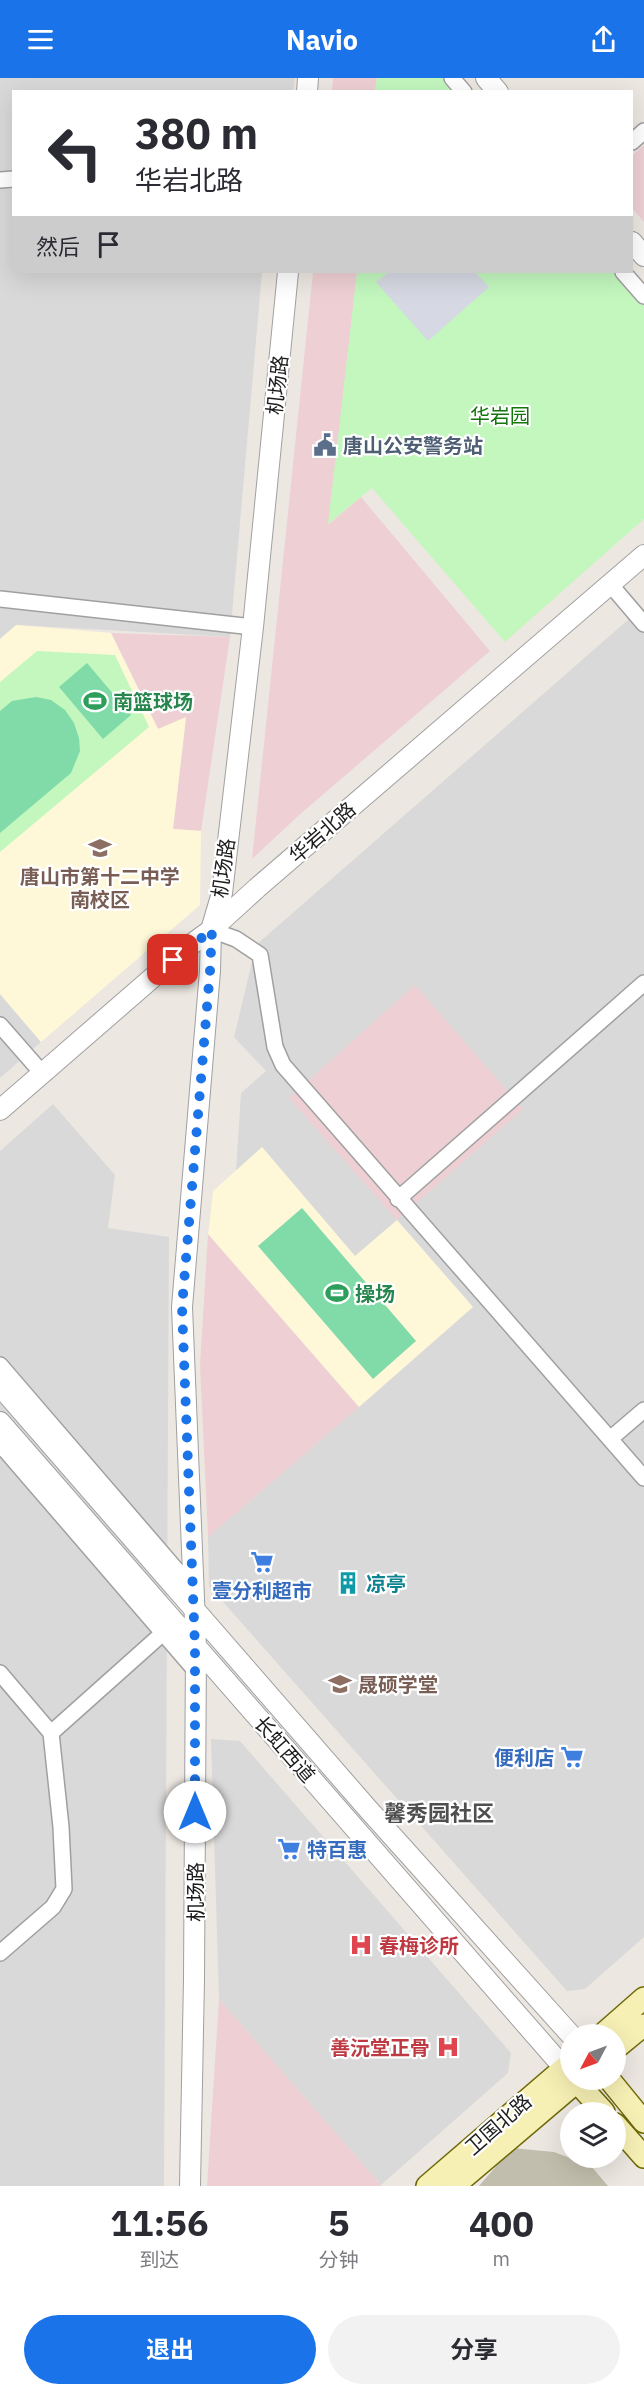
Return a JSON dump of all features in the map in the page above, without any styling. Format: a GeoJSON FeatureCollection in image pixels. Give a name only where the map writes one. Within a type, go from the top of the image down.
{"type":"FeatureCollection","features":[{"type":"Feature","properties":{"kind":"main road"},"geometry":{"type":"LineString","coordinates":[[614,2024],[644,1998]]}},
{"type":"Feature","properties":{"kind":"main road"},"geometry":{"type":"LineString","coordinates":[[626,2040],[644,2025]]}},
{"type":"Feature","properties":{"kind":"main road","name":"卫国北路"},"geometry":{"type":"LineString","coordinates":[[427,2186],[560,2083]]}},
{"type":"Feature","properties":{"kind":"main road","name":"卫国北路"},"geometry":{"type":"LineString","coordinates":[[454,2186],[560,2085]]}},
{"type":"Feature","properties":{"kind":"main road","name":"长虹西道"},"geometry":{"type":"LineString","coordinates":[[585,2090],[596,2102]]}},
{"type":"Feature","properties":{"kind":"main road"},"geometry":{"type":"LineString","coordinates":[[618,2090],[644,2122]]}},
{"type":"Feature","properties":{"kind":"main road"},"geometry":{"type":"LineString","coordinates":[[626,2137],[644,2157]]}},
{"type":"Feature","properties":{"kind":"street"},"geometry":{"type":"LineString","coordinates":[[452,78],[462,90]]}},
{"type":"Feature","properties":{"kind":"street"},"geometry":{"type":"LineString","coordinates":[[486,78],[496,90]]}},
{"type":"Feature","properties":{"kind":"street"},"geometry":{"type":"LineString","coordinates":[[633,243],[644,256]]}},
{"type":"Feature","properties":{"kind":"street","name":"机场路"},"geometry":{"type":"LineString","coordinates":[[190,2186],[195,1979],[195,1647],[182,1307],[212,930],[222,893],[253,627],[288,273]]}},
{"type":"Feature","properties":{"kind":"street"},"geometry":{"type":"LineString","coordinates":[[624,273],[644,296]]}},
{"type":"Feature","properties":{"kind":"street","name":"华岩北路"},"geometry":{"type":"LineString","coordinates":[[0,1110],[189,946],[212,930],[644,555]]}},
{"type":"Feature","properties":{"kind":"street"},"geometry":{"type":"LineString","coordinates":[[610,584],[644,624]]}},
{"type":"Feature","properties":{"kind":"street"},"geometry":{"type":"LineString","coordinates":[[0,599],[253,627]]}},
{"type":"Feature","properties":{"kind":"street"},"geometry":{"type":"LineString","coordinates":[[212,930],[236,939],[260,955],[275,1047],[283,1065],[644,1478]]}},
{"type":"Feature","properties":{"kind":"street"},"geometry":{"type":"LineString","coordinates":[[398,1199],[644,983]]}},
{"type":"Feature","properties":{"kind":"street"},"geometry":{"type":"LineString","coordinates":[[0,1025],[42,1073]]}},
{"type":"Feature","properties":{"kind":"street"},"geometry":{"type":"LineString","coordinates":[[0,1365],[192,1588]]}},
{"type":"Feature","properties":{"kind":"street","name":"长虹西道"},"geometry":{"type":"LineString","coordinates":[[0,1386],[192,1608],[561,2024]]}},
{"type":"Feature","properties":{"kind":"street"},"geometry":{"type":"LineString","coordinates":[[610,1439],[644,1410]]}},
{"type":"Feature","properties":{"kind":"street","name":"长虹西道"},"geometry":{"type":"LineString","coordinates":[[0,1422],[560,2060]]}},
{"type":"Feature","properties":{"kind":"street"},"geometry":{"type":"LineString","coordinates":[[0,1444],[195,1670]]}},
{"type":"Feature","properties":{"kind":"street"},"geometry":{"type":"LineString","coordinates":[[51,1733],[163,1633]]}},
{"type":"Feature","properties":{"kind":"street"},"geometry":{"type":"LineString","coordinates":[[0,1673],[51,1733],[61,1827],[64,1889],[53,1908],[0,1953]]}},
{"type":"Feature","properties":{"kind":"shaded area"},"geometry":{"type":"Polygon","coordinates":[[[0,78],[295,78],[293,90],[12,90],[12,273],[262,273],[230,637],[17,625],[0,639],[0,78]]]}},
{"type":"Feature","properties":{"kind":"shaded area"},"geometry":{"type":"Polygon","coordinates":[[[333,78],[377,78],[375,90],[332,90],[333,78]]]}},
{"type":"Feature","properties":{"kind":"shaded area"},"geometry":{"type":"Polygon","coordinates":[[[644,145],[644,222],[633,209],[633,155],[644,145]]]}},
{"type":"Feature","properties":{"kind":"shaded area"},"geometry":{"type":"Polygon","coordinates":[[[313,273],[357,273],[329,524],[361,497],[490,651],[298,816],[252,859],[313,273]]]}},
{"type":"Feature","properties":{"kind":"shaded area"},"geometry":{"type":"Polygon","coordinates":[[[388,273],[476,273],[489,287],[428,341],[376,282],[388,273]]]}},
{"type":"Feature","properties":{"kind":"shaded area"},"geometry":{"type":"Polygon","coordinates":[[[630,618],[644,634],[644,1937],[585,1989],[567,1991],[209,1586],[208,1537],[359,1407],[208,1234],[213,1191],[236,1171],[241,1093],[266,1071],[234,1037],[256,945],[630,618]]]}},
{"type":"Feature","properties":{"kind":"shaded area","name":"唐山市第十二中学 南校区"},"geometry":{"type":"Polygon","coordinates":[[[16,625],[111,633],[158,729],[186,717],[173,829],[201,831],[200,905],[41,1042],[0,994],[0,639],[16,625]]]}},
{"type":"Feature","properties":{"kind":"shaded area"},"geometry":{"type":"Polygon","coordinates":[[[111,633],[230,637],[201,831],[173,829],[186,718],[158,729],[111,633]]]}},
{"type":"Feature","properties":{"kind":"shaded area"},"geometry":{"type":"Polygon","coordinates":[[[415,985],[523,1109],[397,1220],[289,1098],[415,985]]]}},
{"type":"Feature","properties":{"kind":"shaded area"},"geometry":{"type":"Polygon","coordinates":[[[0,994],[41,1042],[0,1078],[0,994]]]}},
{"type":"Feature","properties":{"kind":"shaded area"},"geometry":{"type":"Polygon","coordinates":[[[53,1104],[115,1175],[108,1228],[169,1237],[164,2186],[0,2186],[0,1151],[53,1104]]]}},
{"type":"Feature","properties":{"kind":"shaded area"},"geometry":{"type":"Polygon","coordinates":[[[262,1147],[355,1256],[397,1220],[473,1307],[359,1407],[208,1234],[213,1191],[262,1147]]]}},
{"type":"Feature","properties":{"kind":"shaded area"},"geometry":{"type":"Polygon","coordinates":[[[208,1234],[359,1407],[208,1537],[200,1365],[208,1234]]]}},
{"type":"Feature","properties":{"kind":"shaded area"},"geometry":{"type":"Polygon","coordinates":[[[211,1739],[240,1741],[511,2053],[508,2073],[381,2185],[219,1999],[211,1739]]]}},
{"type":"Feature","properties":{"kind":"shaded area"},"geometry":{"type":"Polygon","coordinates":[[[219,1999],[381,2185],[380,2186],[207,2186],[219,1999]]]}},
{"type":"Feature","properties":{"kind":"shaded area"},"geometry":{"type":"Polygon","coordinates":[[[512,2148],[560,2154],[560,2168],[593,2168],[608,2186],[479,2186],[512,2148]]]}},
{"type":"Feature","properties":{"kind":"green space"},"geometry":{"type":"Polygon","coordinates":[[[377,78],[449,78],[459,90],[375,90],[377,78]]]}},
{"type":"Feature","properties":{"kind":"green space","name":"华岩园"},"geometry":{"type":"Polygon","coordinates":[[[357,273],[617,273],[644,304],[644,519],[505,642],[372,488],[328,524],[357,273]]]}},
{"type":"Feature","properties":{"kind":"green space"},"geometry":{"type":"Polygon","coordinates":[[[37,651],[115,655],[149,727],[0,852],[0,682],[37,651]]]}},
{"type":"Feature","properties":{"kind":"green space","name":"南篮球场"},"geometry":{"type":"Polygon","coordinates":[[[87,663],[131,715],[103,739],[59,687],[87,663]]]}},
{"type":"Feature","properties":{"kind":"green space"},"geometry":{"type":"Polygon","coordinates":[[[36,697],[51,700],[65,710],[74,723],[80,751],[71,773],[0,833],[0,711],[12,701],[36,697]]]}},
{"type":"Feature","properties":{"kind":"green space","name":"操场"},"geometry":{"type":"Polygon","coordinates":[[[302,1208],[416,1341],[373,1379],[258,1246],[302,1208]]]}},
{"type":"Feature","properties":{"kind":"place","name":"唐山公安警务站"},"geometry":{"type":"Point","coordinates":[325,445]}},
{"type":"Feature","properties":{"kind":"place","name":"南篮球场"},"geometry":{"type":"Point","coordinates":[95,701]}},
{"type":"Feature","properties":{"kind":"place","name":"唐山市第十二中学 南校区"},"geometry":{"type":"Point","coordinates":[100,848]}},
{"type":"Feature","properties":{"kind":"place","name":"操场"},"geometry":{"type":"Point","coordinates":[337,1293]}},
{"type":"Feature","properties":{"kind":"place","name":"壹分利超市"},"geometry":{"type":"Point","coordinates":[262,1562]}},
{"type":"Feature","properties":{"kind":"place","name":"凉亭"},"geometry":{"type":"Point","coordinates":[348,1583]}},
{"type":"Feature","properties":{"kind":"place","name":"晟硕学堂"},"geometry":{"type":"Point","coordinates":[340,1684]}},
{"type":"Feature","properties":{"kind":"place","name":"便利店"},"geometry":{"type":"Point","coordinates":[572,1757]}},
{"type":"Feature","properties":{"kind":"place","name":"特百惠"},"geometry":{"type":"Point","coordinates":[289,1849]}},
{"type":"Feature","properties":{"kind":"place","name":"春梅诊所"},"geometry":{"type":"Point","coordinates":[361,1945]}},
{"type":"Feature","properties":{"kind":"place","name":"善沅堂正骨"},"geometry":{"type":"Point","coordinates":[448,2047]}},
{"type":"Feature","properties":{"kind":"district","name":"馨秀园社区"},"geometry":{"type":"Point","coordinates":[439,1812]}},
{"type":"Feature","properties":{"kind":"route"},"geometry":{"type":"LineString","coordinates":[[173,960],[212,930],[182,1307],[195,1647],[195,1812]]}}]}
